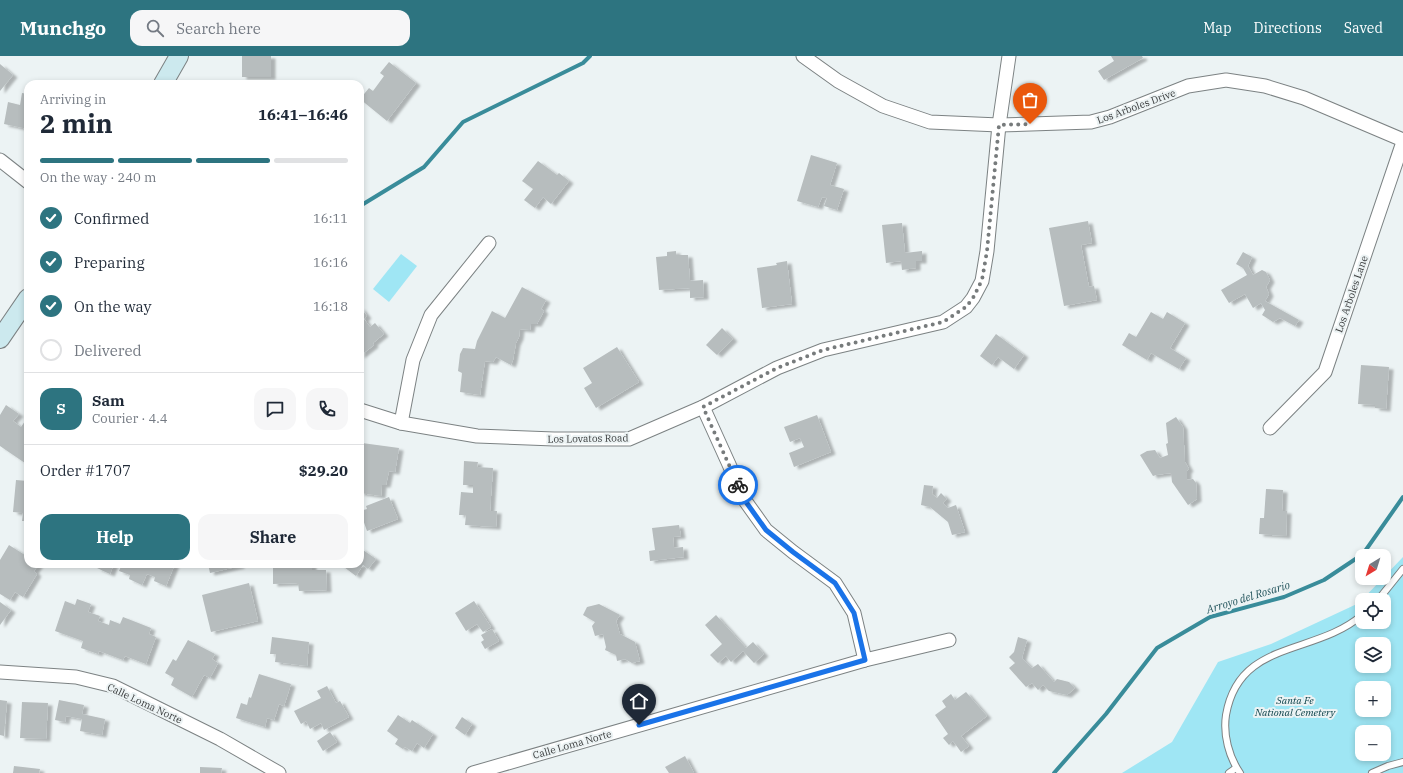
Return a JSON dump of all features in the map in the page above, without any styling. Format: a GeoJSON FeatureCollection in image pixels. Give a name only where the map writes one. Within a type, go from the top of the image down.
{"type":"FeatureCollection","features":[{"type":"Feature","properties":{"kind":"street"},"geometry":{"type":"LineString","coordinates":[[165,80],[178,56]]}},
{"type":"Feature","properties":{"kind":"street","name":"Los Arboles Drive"},"geometry":{"type":"LineString","coordinates":[[803,56],[838,81],[883,106],[930,122],[999,125],[1091,122],[1110,117],[1188,86],[1226,80],[1265,86],[1304,98],[1403,141]]}},
{"type":"Feature","properties":{"kind":"street","name":"Los Lovatos Road"},"geometry":{"type":"LineString","coordinates":[[364,411],[401,423],[477,436],[554,439],[629,439],[703,407],[777,368],[823,350],[943,322],[966,307],[973,298],[982,280],[987,251],[999,125],[1009,56]]}},
{"type":"Feature","properties":{"kind":"street","name":"Los Arboles Lane"},"geometry":{"type":"LineString","coordinates":[[1270,428],[1325,372],[1403,141]]}},
{"type":"Feature","properties":{"kind":"street"},"geometry":{"type":"LineString","coordinates":[[0,160],[24,179]]}},
{"type":"Feature","properties":{"kind":"street"},"geometry":{"type":"LineString","coordinates":[[401,423],[413,360],[431,315],[489,243]]}},
{"type":"Feature","properties":{"kind":"street"},"geometry":{"type":"LineString","coordinates":[[0,339],[24,304]]}},
{"type":"Feature","properties":{"kind":"street"},"geometry":{"type":"LineString","coordinates":[[703,407],[746,502],[766,530],[835,583],[854,613],[865,660]]}},
{"type":"Feature","properties":{"kind":"street","name":"Calle Loma Norte"},"geometry":{"type":"LineString","coordinates":[[473,773],[865,660],[949,640]]}},
{"type":"Feature","properties":{"kind":"street","name":"Calle Loma Norte"},"geometry":{"type":"LineString","coordinates":[[0,672],[76,677],[113,686],[220,739],[279,773]]}},
{"type":"Feature","properties":{"kind":"lane"},"geometry":{"type":"LineString","coordinates":[[1384,593],[1403,569]]}},
{"type":"Feature","properties":{"kind":"lane"},"geometry":{"type":"LineString","coordinates":[[1229,773],[1238,770],[1228,744],[1226,720],[1231,697],[1244,675],[1269,656],[1336,632],[1355,621]]}},
{"type":"Feature","properties":{"kind":"lane"},"geometry":{"type":"LineString","coordinates":[[1372,773],[1388,766],[1403,762]]}},
{"type":"Feature","properties":{"kind":"green space"},"geometry":{"type":"Polygon","coordinates":[[[401,254],[417,266],[389,302],[373,289],[401,254]]]}},
{"type":"Feature","properties":{"kind":"green space","name":"Santa Fe National Cemetery"},"geometry":{"type":"Polygon","coordinates":[[[1403,557],[1403,773],[1122,773],[1172,742],[1218,662],[1271,644],[1355,605],[1355,629],[1391,629],[1391,593],[1369,593],[1376,585],[1391,585],[1391,570],[1403,557]]]}},
{"type":"Feature","properties":{"kind":"building"},"geometry":{"type":"Polygon","coordinates":[[[242,56],[271,56],[271,77],[242,77],[242,56]]]}},
{"type":"Feature","properties":{"kind":"building"},"geometry":{"type":"Polygon","coordinates":[[[1111,56],[1142,56],[1143,58],[1104,80],[1098,71],[1114,61],[1111,56]]]}},
{"type":"Feature","properties":{"kind":"building"},"geometry":{"type":"Polygon","coordinates":[[[389,62],[416,83],[387,121],[364,102],[364,94],[369,88],[373,91],[384,76],[380,73],[389,62]]]}},
{"type":"Feature","properties":{"kind":"building"},"geometry":{"type":"Polygon","coordinates":[[[0,64],[13,75],[0,91],[0,64]]]}},
{"type":"Feature","properties":{"kind":"building"},"geometry":{"type":"Polygon","coordinates":[[[22,93],[24,93],[24,128],[4,124],[8,102],[20,105],[22,93]]]}},
{"type":"Feature","properties":{"kind":"building"},"geometry":{"type":"Polygon","coordinates":[[[811,155],[837,163],[830,185],[844,189],[837,210],[824,206],[827,198],[822,197],[818,207],[797,201],[811,155]]]}},
{"type":"Feature","properties":{"kind":"building"},"geometry":{"type":"Polygon","coordinates":[[[538,161],[557,175],[559,173],[569,181],[551,204],[543,197],[535,208],[524,200],[533,189],[522,181],[538,161]]]}},
{"type":"Feature","properties":{"kind":"building"},"geometry":{"type":"Polygon","coordinates":[[[1088,221],[1092,243],[1081,245],[1089,287],[1094,286],[1097,300],[1064,306],[1049,228],[1088,221]]]}},
{"type":"Feature","properties":{"kind":"building"},"geometry":{"type":"Polygon","coordinates":[[[902,223],[905,253],[922,251],[922,261],[916,261],[916,268],[902,270],[901,261],[886,263],[882,225],[902,223]]]}},
{"type":"Feature","properties":{"kind":"building"},"geometry":{"type":"Polygon","coordinates":[[[676,251],[676,255],[688,255],[690,281],[703,280],[704,297],[690,298],[690,288],[659,290],[656,257],[667,256],[667,252],[676,251]]]}},
{"type":"Feature","properties":{"kind":"building"},"geometry":{"type":"Polygon","coordinates":[[[1243,252],[1252,257],[1248,266],[1253,275],[1262,270],[1266,272],[1270,280],[1266,287],[1269,294],[1265,301],[1299,320],[1295,326],[1280,318],[1273,322],[1262,315],[1265,310],[1261,303],[1253,308],[1245,294],[1229,303],[1221,290],[1247,275],[1243,268],[1236,264],[1243,252]]]}},
{"type":"Feature","properties":{"kind":"building"},"geometry":{"type":"Polygon","coordinates":[[[787,261],[792,304],[762,308],[757,268],[777,265],[776,263],[787,261]]]}},
{"type":"Feature","properties":{"kind":"building"},"geometry":{"type":"Polygon","coordinates":[[[522,287],[546,300],[541,309],[544,311],[537,324],[531,324],[530,330],[520,329],[511,365],[496,357],[493,362],[485,361],[480,395],[460,392],[462,373],[458,371],[460,354],[463,348],[475,349],[477,341],[492,311],[505,318],[522,287]]]}},
{"type":"Feature","properties":{"kind":"building"},"geometry":{"type":"Polygon","coordinates":[[[364,312],[367,316],[364,319],[364,312]]]}},
{"type":"Feature","properties":{"kind":"building"},"geometry":{"type":"Polygon","coordinates":[[[1151,312],[1163,319],[1167,312],[1185,323],[1170,348],[1186,358],[1179,369],[1151,353],[1147,360],[1122,345],[1129,333],[1136,337],[1151,312]]]}},
{"type":"Feature","properties":{"kind":"building"},"geometry":{"type":"Polygon","coordinates":[[[364,319],[370,327],[375,323],[384,334],[373,343],[374,345],[364,353],[364,319]]]}},
{"type":"Feature","properties":{"kind":"building"},"geometry":{"type":"Polygon","coordinates":[[[722,328],[733,339],[717,355],[706,345],[722,328]]]}},
{"type":"Feature","properties":{"kind":"building"},"geometry":{"type":"Polygon","coordinates":[[[996,334],[1024,355],[1014,369],[998,357],[992,365],[980,356],[996,334]]]}},
{"type":"Feature","properties":{"kind":"building"},"geometry":{"type":"Polygon","coordinates":[[[617,347],[639,382],[596,408],[584,388],[592,383],[583,368],[617,347]]]}},
{"type":"Feature","properties":{"kind":"building"},"geometry":{"type":"Polygon","coordinates":[[[1361,365],[1389,367],[1386,409],[1375,408],[1375,405],[1358,404],[1361,365]]]}},
{"type":"Feature","properties":{"kind":"building"},"geometry":{"type":"Polygon","coordinates":[[[6,405],[19,414],[13,421],[21,427],[24,422],[24,462],[0,446],[0,415],[6,405]]]}},
{"type":"Feature","properties":{"kind":"building"},"geometry":{"type":"Polygon","coordinates":[[[817,415],[831,452],[794,467],[789,453],[804,447],[800,438],[790,442],[784,427],[817,415]]]}},
{"type":"Feature","properties":{"kind":"building"},"geometry":{"type":"Polygon","coordinates":[[[1176,417],[1183,427],[1185,462],[1189,469],[1187,471],[1187,480],[1193,479],[1196,483],[1197,499],[1188,505],[1172,482],[1171,473],[1153,476],[1140,455],[1147,451],[1155,450],[1160,458],[1168,455],[1166,444],[1168,443],[1166,423],[1176,417]]]}},
{"type":"Feature","properties":{"kind":"building"},"geometry":{"type":"Polygon","coordinates":[[[364,443],[399,448],[395,472],[389,471],[386,485],[382,485],[381,496],[364,494],[364,443]]]}},
{"type":"Feature","properties":{"kind":"building"},"geometry":{"type":"Polygon","coordinates":[[[464,461],[478,462],[477,467],[493,468],[490,511],[497,511],[496,527],[465,525],[466,515],[459,515],[461,492],[473,493],[473,485],[463,485],[464,461]]]}},
{"type":"Feature","properties":{"kind":"building"},"geometry":{"type":"Polygon","coordinates":[[[16,480],[24,481],[24,521],[22,521],[23,513],[13,512],[16,480]]]}},
{"type":"Feature","properties":{"kind":"building"},"geometry":{"type":"Polygon","coordinates":[[[924,485],[933,486],[932,494],[937,498],[941,493],[947,499],[943,503],[948,508],[956,505],[965,532],[952,535],[948,522],[930,507],[921,505],[924,485]]]}},
{"type":"Feature","properties":{"kind":"building"},"geometry":{"type":"Polygon","coordinates":[[[1266,489],[1283,490],[1282,511],[1287,511],[1286,536],[1259,534],[1260,518],[1264,518],[1266,489]]]}},
{"type":"Feature","properties":{"kind":"building"},"geometry":{"type":"Polygon","coordinates":[[[389,497],[398,519],[367,531],[364,522],[364,510],[367,509],[366,506],[389,497]]]}},
{"type":"Feature","properties":{"kind":"building"},"geometry":{"type":"Polygon","coordinates":[[[679,525],[681,536],[673,537],[674,548],[683,547],[684,557],[650,561],[649,551],[655,550],[652,528],[679,525]]]}},
{"type":"Feature","properties":{"kind":"building"},"geometry":{"type":"Polygon","coordinates":[[[9,545],[24,554],[24,568],[36,568],[34,571],[37,574],[23,597],[15,592],[10,600],[0,594],[0,560],[9,545]]]}},
{"type":"Feature","properties":{"kind":"building"},"geometry":{"type":"Polygon","coordinates":[[[364,551],[376,559],[368,569],[364,566],[364,551]]]}},
{"type":"Feature","properties":{"kind":"building"},"geometry":{"type":"Polygon","coordinates":[[[97,568],[112,568],[110,574],[97,568]]]}},
{"type":"Feature","properties":{"kind":"building"},"geometry":{"type":"Polygon","coordinates":[[[120,568],[173,568],[166,586],[154,581],[155,577],[147,574],[142,585],[129,579],[130,575],[119,571],[120,568]]]}},
{"type":"Feature","properties":{"kind":"building"},"geometry":{"type":"Polygon","coordinates":[[[209,568],[231,568],[210,573],[209,568]]]}},
{"type":"Feature","properties":{"kind":"building"},"geometry":{"type":"Polygon","coordinates":[[[273,568],[312,568],[312,570],[326,570],[327,590],[299,591],[298,583],[273,584],[273,568]]]}},
{"type":"Feature","properties":{"kind":"building"},"geometry":{"type":"Polygon","coordinates":[[[345,568],[361,568],[356,576],[345,568]]]}},
{"type":"Feature","properties":{"kind":"building"},"geometry":{"type":"Polygon","coordinates":[[[249,583],[258,621],[211,632],[202,595],[249,583]]]}},
{"type":"Feature","properties":{"kind":"building"},"geometry":{"type":"Polygon","coordinates":[[[77,599],[91,604],[88,612],[100,616],[98,621],[109,625],[110,620],[120,624],[123,617],[151,628],[149,634],[156,637],[146,664],[125,656],[123,660],[99,651],[98,654],[81,648],[83,641],[55,631],[65,601],[75,605],[77,599]]]}},
{"type":"Feature","properties":{"kind":"building"},"geometry":{"type":"Polygon","coordinates":[[[474,601],[491,627],[483,632],[477,624],[466,631],[455,613],[474,601]]]}},
{"type":"Feature","properties":{"kind":"building"},"geometry":{"type":"Polygon","coordinates":[[[0,602],[11,610],[0,625],[0,602]]]}},
{"type":"Feature","properties":{"kind":"building"},"geometry":{"type":"Polygon","coordinates":[[[599,604],[620,615],[616,621],[620,634],[635,642],[640,661],[632,663],[625,659],[617,661],[616,655],[605,650],[606,647],[603,634],[595,636],[592,626],[595,622],[583,615],[587,607],[599,604]]]}},
{"type":"Feature","properties":{"kind":"building"},"geometry":{"type":"Polygon","coordinates":[[[716,615],[746,648],[753,642],[764,654],[754,663],[743,651],[731,662],[726,656],[718,663],[710,655],[722,644],[705,625],[716,615]]]}},
{"type":"Feature","properties":{"kind":"building"},"geometry":{"type":"Polygon","coordinates":[[[492,629],[499,641],[485,649],[481,642],[484,640],[481,635],[492,629]]]}},
{"type":"Feature","properties":{"kind":"building"},"geometry":{"type":"Polygon","coordinates":[[[272,637],[309,642],[307,666],[275,662],[276,654],[270,654],[272,637]]]}},
{"type":"Feature","properties":{"kind":"building"},"geometry":{"type":"Polygon","coordinates":[[[1018,637],[1027,640],[1022,658],[1032,668],[1038,664],[1054,682],[1057,679],[1069,682],[1075,688],[1067,695],[1049,691],[1043,685],[1038,690],[1032,683],[1026,687],[1009,668],[1015,663],[1009,657],[1014,652],[1018,637]]]}},
{"type":"Feature","properties":{"kind":"building"},"geometry":{"type":"Polygon","coordinates":[[[188,640],[215,654],[212,659],[218,663],[210,678],[204,675],[192,697],[171,685],[174,678],[165,673],[173,659],[176,661],[188,640]]]}},
{"type":"Feature","properties":{"kind":"building"},"geometry":{"type":"Polygon","coordinates":[[[259,674],[291,684],[284,706],[279,704],[274,720],[267,718],[265,727],[236,718],[241,703],[247,705],[249,697],[251,698],[259,674]]]}},
{"type":"Feature","properties":{"kind":"building"},"geometry":{"type":"Polygon","coordinates":[[[327,686],[336,703],[340,701],[349,717],[324,730],[321,723],[310,729],[306,721],[301,724],[294,711],[321,698],[317,691],[327,686]]]}},
{"type":"Feature","properties":{"kind":"building"},"geometry":{"type":"Polygon","coordinates":[[[966,692],[987,716],[961,736],[969,746],[961,752],[953,741],[949,745],[943,738],[948,734],[935,715],[946,707],[942,701],[951,694],[955,700],[966,692]]]}},
{"type":"Feature","properties":{"kind":"building"},"geometry":{"type":"Polygon","coordinates":[[[0,700],[7,701],[4,736],[0,735],[0,700]]]}},
{"type":"Feature","properties":{"kind":"building"},"geometry":{"type":"Polygon","coordinates":[[[59,700],[84,705],[82,714],[105,719],[102,735],[80,731],[82,719],[66,716],[65,722],[55,720],[59,700]]]}},
{"type":"Feature","properties":{"kind":"building"},"geometry":{"type":"Polygon","coordinates":[[[22,702],[48,703],[46,739],[20,738],[22,702]]]}},
{"type":"Feature","properties":{"kind":"building"},"geometry":{"type":"Polygon","coordinates":[[[398,715],[410,723],[412,720],[433,734],[424,748],[417,743],[412,751],[405,747],[403,749],[395,744],[398,739],[387,731],[398,715]]]}},
{"type":"Feature","properties":{"kind":"building"},"geometry":{"type":"Polygon","coordinates":[[[462,717],[472,724],[465,735],[455,728],[462,717]]]}},
{"type":"Feature","properties":{"kind":"building"},"geometry":{"type":"Polygon","coordinates":[[[330,732],[337,742],[323,751],[317,741],[330,732]]]}},
{"type":"Feature","properties":{"kind":"building"},"geometry":{"type":"Polygon","coordinates":[[[685,756],[694,773],[669,773],[665,767],[685,756]]]}},
{"type":"Feature","properties":{"kind":"building"},"geometry":{"type":"Polygon","coordinates":[[[14,766],[40,769],[39,773],[13,773],[14,766]]]}},
{"type":"Feature","properties":{"kind":"building"},"geometry":{"type":"Polygon","coordinates":[[[200,767],[222,768],[221,773],[200,773],[200,767]]]}},
{"type":"Feature","properties":{"kind":"waterway"},"geometry":{"type":"LineString","coordinates":[[364,204],[424,167],[463,122],[583,63],[590,56]]}},
{"type":"Feature","properties":{"kind":"waterway","name":"Arroyo del Rosario"},"geometry":{"type":"LineString","coordinates":[[1054,773],[1106,714],[1157,648],[1210,617],[1284,597],[1324,580],[1363,554],[1403,497]]}},
{"type":"Feature","properties":{"kind":"way so far"},"geometry":{"type":"LineString","coordinates":[[738,485],[703,407],[777,368],[823,350],[943,322],[966,307],[973,298],[982,280],[987,251],[999,125],[1030,124]]}},
{"type":"Feature","properties":{"kind":"route"},"geometry":{"type":"LineString","coordinates":[[639,725],[865,660],[854,613],[835,583],[766,530],[746,502],[738,485]]}}]}
